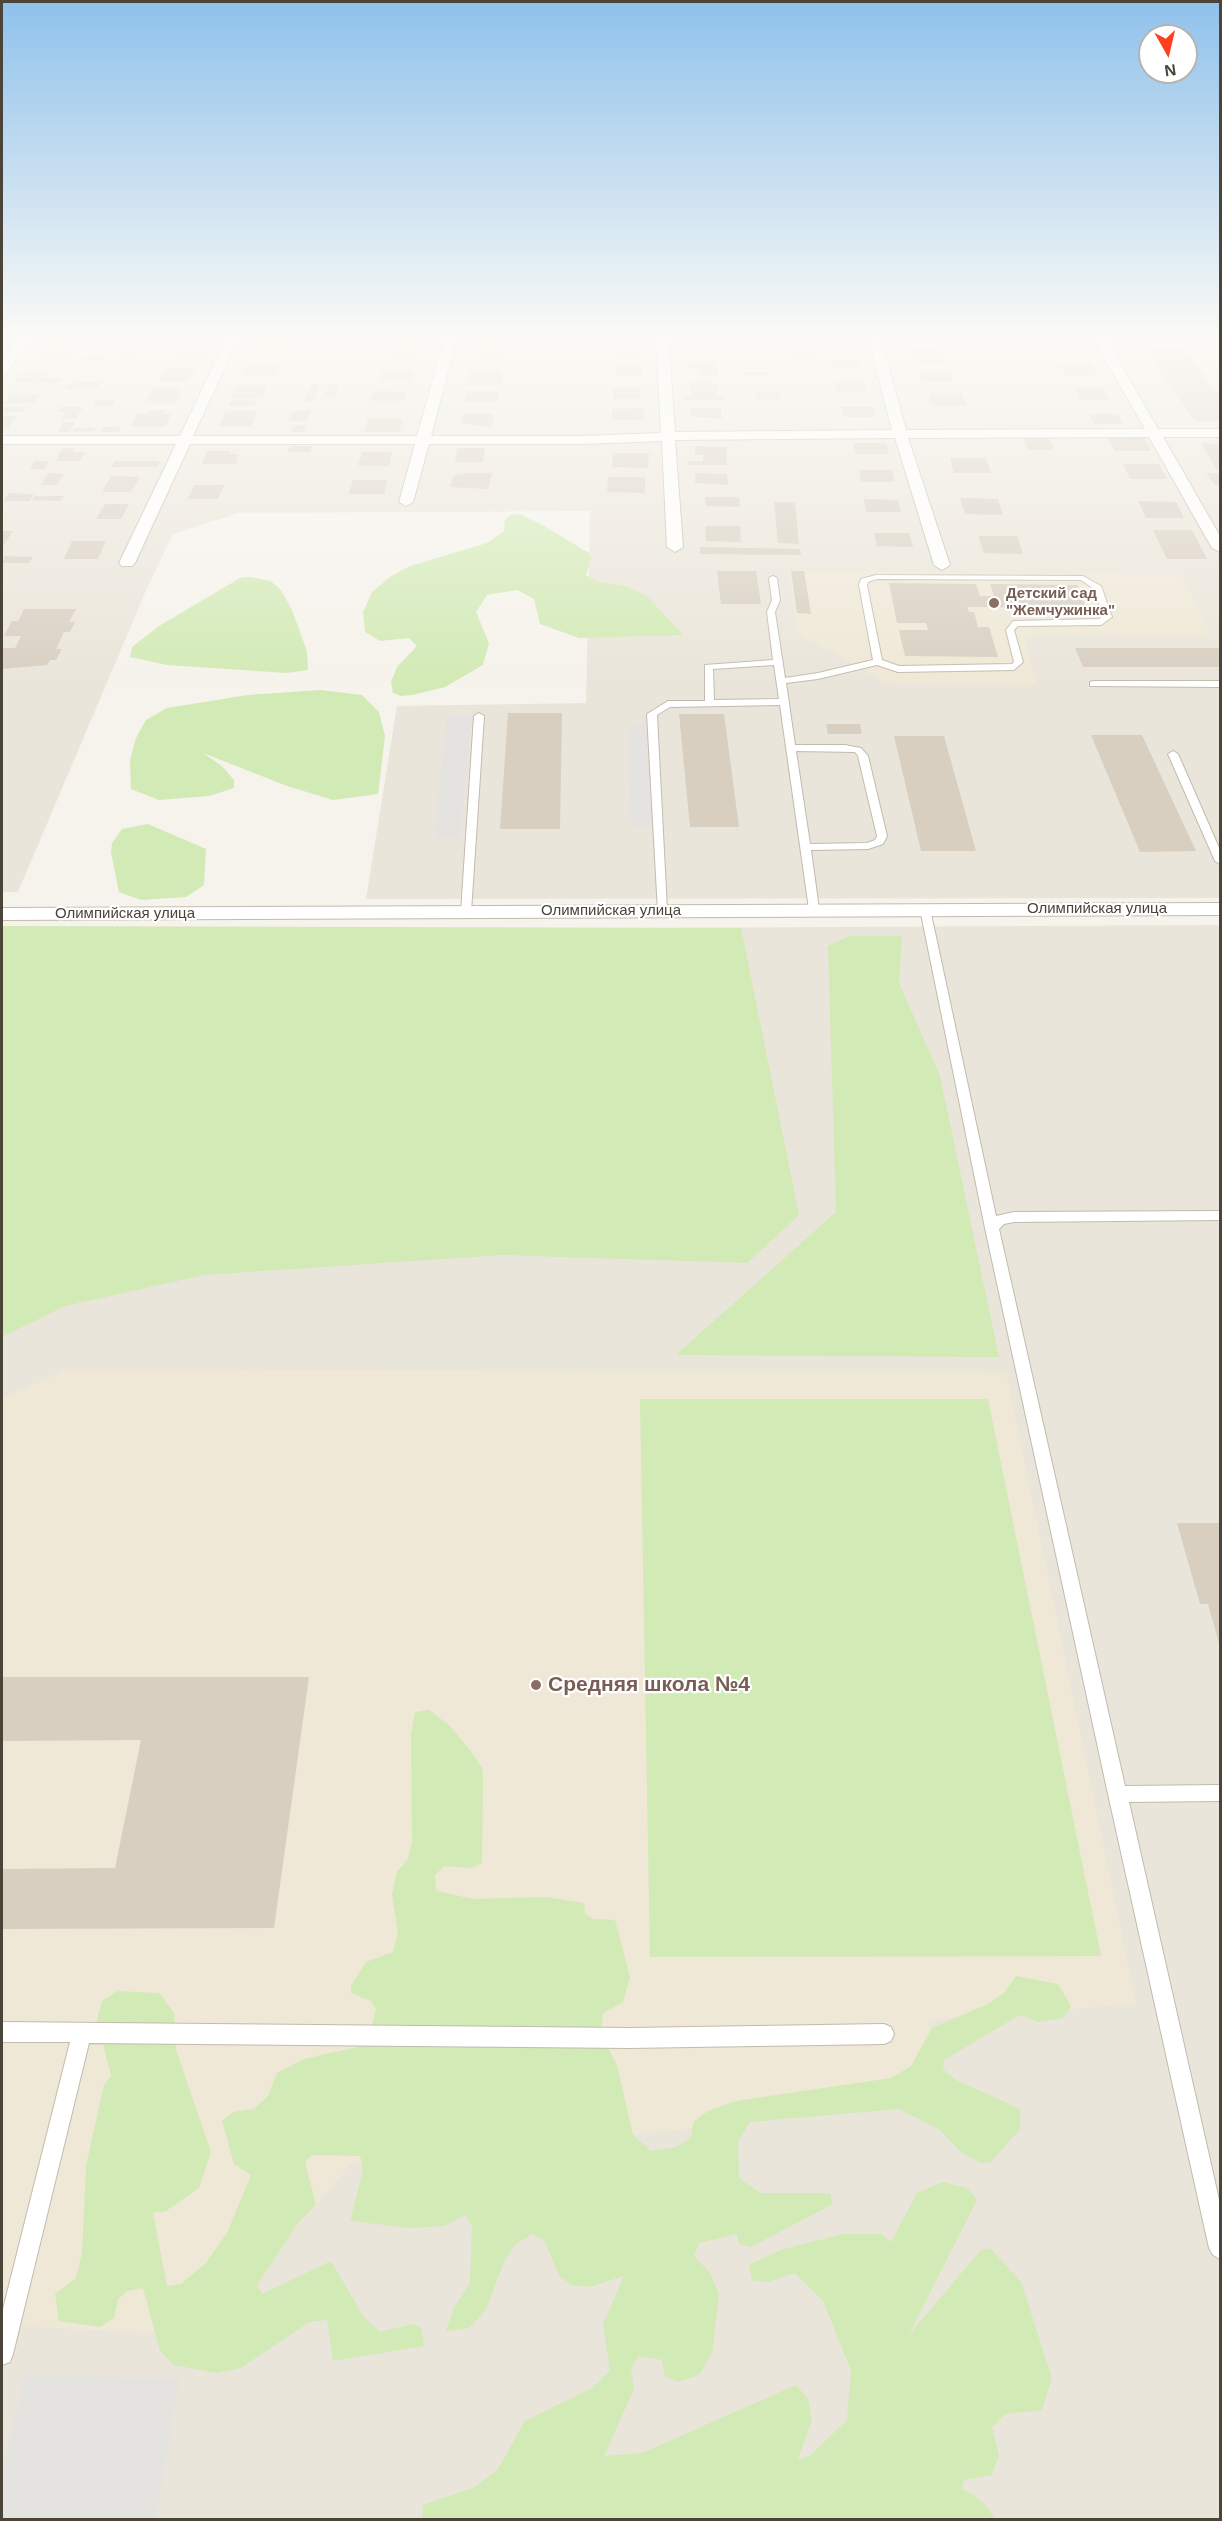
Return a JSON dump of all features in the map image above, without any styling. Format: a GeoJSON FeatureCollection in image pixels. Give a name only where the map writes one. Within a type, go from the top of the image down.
{"type":"FeatureCollection","features":[{"type":"Feature","properties":{"kind":"street"},"geometry":{"type":"LineString","coordinates":[[127,563],[181,451]]}},
{"type":"Feature","properties":{"kind":"street"},"geometry":{"type":"LineString","coordinates":[[406,502],[418,451]]}},
{"type":"Feature","properties":{"kind":"street"},"geometry":{"type":"LineString","coordinates":[[669,451],[675,547]]}},
{"type":"Feature","properties":{"kind":"street"},"geometry":{"type":"LineString","coordinates":[[906,451],[942,565]]}},
{"type":"Feature","properties":{"kind":"street"},"geometry":{"type":"LineString","coordinates":[[1165,451],[1221,548]]}},
{"type":"Feature","properties":{"kind":"street","name":"Олимпийская улица"},"geometry":{"type":"LineString","coordinates":[[2,914],[1221,909]]}},
{"type":"Feature","properties":{"kind":"lane"},"geometry":{"type":"LineString","coordinates":[[781,681],[818,676],[878,662],[898,669],[1014,667],[1019,662],[1010,630],[1016,622],[1101,622],[1108,617],[1098,588],[1083,578],[876,577],[864,581],[863,585],[878,662]]}},
{"type":"Feature","properties":{"kind":"lane"},"geometry":{"type":"LineString","coordinates":[[773,578],[776,600],[771,612],[813,909]]}},
{"type":"Feature","properties":{"kind":"lane"},"geometry":{"type":"LineString","coordinates":[[710,702],[708,667],[778,662]]}},
{"type":"Feature","properties":{"kind":"lane"},"geometry":{"type":"LineString","coordinates":[[1093,684],[1221,684]]}},
{"type":"Feature","properties":{"kind":"lane"},"geometry":{"type":"LineString","coordinates":[[662,910],[652,714],[668,704],[784,702]]}},
{"type":"Feature","properties":{"kind":"lane"},"geometry":{"type":"LineString","coordinates":[[466,912],[479,716]]}},
{"type":"Feature","properties":{"kind":"lane"},"geometry":{"type":"LineString","coordinates":[[792,748],[858,750],[863,756],[882,836],[879,842],[868,846],[806,847]]}},
{"type":"Feature","properties":{"kind":"lane"},"geometry":{"type":"LineString","coordinates":[[1173,754],[1221,861]]}},
{"type":"Feature","properties":{"kind":"lane"},"geometry":{"type":"LineString","coordinates":[[925,909],[992,1228],[1117,1794],[1221,2248]]}},
{"type":"Feature","properties":{"kind":"lane"},"geometry":{"type":"LineString","coordinates":[[992,1228],[1000,1220],[1014,1217],[1221,1215]]}},
{"type":"Feature","properties":{"kind":"lane"},"geometry":{"type":"LineString","coordinates":[[1117,1794],[1221,1793]]}},
{"type":"Feature","properties":{"kind":"lane"},"geometry":{"type":"LineString","coordinates":[[2,2032],[582,2037],[884,2034]]}},
{"type":"Feature","properties":{"kind":"lane"},"geometry":{"type":"LineString","coordinates":[[2,2354],[82,2033]]}},
{"type":"Feature","properties":{"kind":"shaded area"},"geometry":{"type":"Polygon","coordinates":[[[2,451],[1220,451],[1220,898],[366,899],[397,706],[586,703],[590,511],[239,513],[173,534],[148,586],[18,892],[2,892],[2,451]]]}},
{"type":"Feature","properties":{"kind":"shaded area","name":"Детский сад \"Жемчужинка\""},"geometry":{"type":"Polygon","coordinates":[[[789,570],[1181,575],[1211,636],[1044,634],[1024,639],[1038,685],[889,684],[796,632],[789,570]]]}},
{"type":"Feature","properties":{"kind":"shaded area"},"geometry":{"type":"Polygon","coordinates":[[[447,716],[472,716],[460,838],[434,838],[447,716]]]}},
{"type":"Feature","properties":{"kind":"shaded area"},"geometry":{"type":"Polygon","coordinates":[[[628,725],[646,725],[652,826],[631,826],[628,725]]]}},
{"type":"Feature","properties":{"kind":"shaded area"},"geometry":{"type":"Polygon","coordinates":[[[1220,925],[1220,2519],[2,2520],[2,1063],[56,931],[1220,925]]]}},
{"type":"Feature","properties":{"kind":"shaded area","name":"Средняя школа №4"},"geometry":{"type":"Polygon","coordinates":[[[66,1369],[1006,1372],[1136,2004],[929,2020],[934,2103],[351,2164],[205,2336],[2,2325],[2,1399],[66,1369]]]}},
{"type":"Feature","properties":{"kind":"shaded area"},"geometry":{"type":"Polygon","coordinates":[[[24,2375],[179,2379],[156,2519],[2,2519],[2,2477],[24,2375]]]}},
{"type":"Feature","properties":{"kind":"green space"},"geometry":{"type":"Polygon","coordinates":[[[519,514],[541,524],[589,553],[591,558],[586,575],[598,582],[627,586],[648,597],[683,635],[579,638],[540,624],[534,599],[517,590],[487,595],[476,612],[489,643],[483,665],[445,687],[412,695],[401,696],[393,693],[391,682],[397,667],[417,646],[409,638],[380,641],[365,632],[363,612],[372,592],[391,576],[410,566],[487,543],[504,531],[505,520],[510,515],[519,514]]]}},
{"type":"Feature","properties":{"kind":"green space"},"geometry":{"type":"Polygon","coordinates":[[[250,577],[271,581],[281,590],[292,610],[307,651],[308,670],[286,673],[167,665],[130,657],[132,647],[159,626],[240,578],[250,577]]]}},
{"type":"Feature","properties":{"kind":"green space"},"geometry":{"type":"Polygon","coordinates":[[[320,690],[362,695],[379,712],[385,736],[378,794],[333,800],[287,786],[203,753],[222,766],[234,780],[234,788],[209,796],[159,800],[131,789],[130,760],[136,738],[146,720],[167,708],[248,695],[320,690]]]}},
{"type":"Feature","properties":{"kind":"green space"},"geometry":{"type":"Polygon","coordinates":[[[148,824],[206,849],[204,885],[186,897],[141,900],[119,892],[111,852],[112,843],[122,829],[148,824]]]}},
{"type":"Feature","properties":{"kind":"green space"},"geometry":{"type":"Polygon","coordinates":[[[2,926],[741,928],[799,1215],[747,1263],[502,1255],[204,1275],[65,1306],[2,1337],[2,926]]]}},
{"type":"Feature","properties":{"kind":"green space"},"geometry":{"type":"Polygon","coordinates":[[[849,936],[902,936],[899,983],[940,1076],[999,1357],[676,1355],[836,1212],[828,946],[849,936]]]}},
{"type":"Feature","properties":{"kind":"green space"},"geometry":{"type":"Polygon","coordinates":[[[640,1399],[988,1399],[1101,1956],[650,1957],[640,1399]]]}},
{"type":"Feature","properties":{"kind":"green space"},"geometry":{"type":"Polygon","coordinates":[[[429,1710],[449,1725],[470,1750],[482,1768],[483,1778],[482,1863],[471,1868],[444,1866],[435,1875],[436,1891],[473,1899],[546,1897],[584,1903],[585,1914],[594,1919],[615,1920],[630,1977],[623,2002],[603,2013],[601,2034],[617,2065],[633,2135],[651,2151],[676,2147],[691,2138],[693,2122],[708,2111],[736,2101],[891,2078],[911,2066],[932,2028],[988,2004],[1005,1992],[1016,1976],[1058,1984],[1071,2006],[1063,2018],[1038,2022],[1020,2015],[944,2060],[943,2069],[956,2080],[1020,2109],[1020,2129],[991,2162],[981,2163],[963,2154],[940,2130],[899,2109],[750,2122],[738,2141],[739,2178],[761,2193],[830,2193],[833,2204],[751,2247],[739,2244],[737,2234],[699,2243],[694,2256],[711,2274],[719,2295],[712,2354],[699,2375],[677,2382],[665,2376],[662,2360],[639,2356],[631,2368],[634,2389],[604,2456],[642,2453],[796,2385],[808,2399],[812,2419],[798,2460],[811,2455],[847,2420],[851,2370],[823,2301],[795,2273],[768,2282],[752,2280],[749,2265],[780,2250],[843,2234],[881,2234],[891,2242],[917,2193],[942,2182],[967,2188],[977,2200],[908,2336],[981,2250],[990,2248],[1021,2282],[1052,2378],[1042,2410],[1006,2414],[992,2427],[999,2455],[992,2475],[964,2480],[962,2488],[984,2503],[995,2519],[422,2519],[423,2505],[475,2487],[498,2469],[525,2421],[592,2388],[610,2371],[603,2324],[624,2276],[590,2287],[571,2285],[559,2275],[544,2240],[532,2234],[516,2244],[504,2261],[486,2310],[469,2328],[446,2331],[454,2307],[470,2284],[472,2226],[465,2215],[444,2226],[411,2228],[350,2221],[363,2170],[360,2156],[312,2155],[305,2162],[316,2205],[299,2222],[257,2285],[262,2294],[331,2261],[364,2317],[380,2332],[412,2324],[421,2327],[424,2346],[333,2361],[327,2320],[309,2322],[241,2368],[217,2373],[174,2365],[160,2351],[143,2288],[127,2291],[118,2299],[114,2318],[100,2327],[59,2321],[55,2294],[76,2278],[82,2253],[86,2166],[104,2085],[111,2076],[97,2020],[102,2001],[118,1991],[159,1993],[174,2013],[176,2050],[211,2152],[199,2188],[166,2211],[153,2213],[167,2286],[181,2284],[206,2263],[227,2233],[251,2175],[234,2164],[222,2121],[233,2112],[254,2109],[268,2096],[277,2073],[304,2059],[367,2045],[376,2009],[371,2001],[351,1993],[351,1986],[366,1962],[393,1952],[398,1932],[392,1895],[397,1871],[407,1861],[412,1841],[411,1735],[415,1712],[429,1710]]]}},
{"type":"Feature","properties":{"kind":"building"},"geometry":{"type":"Polygon","coordinates":[[[61,451],[85,452],[80,461],[56,461],[61,451]]]}},
{"type":"Feature","properties":{"kind":"building"},"geometry":{"type":"Polygon","coordinates":[[[207,451],[231,451],[230,454],[239,454],[236,464],[202,464],[207,451]]]}},
{"type":"Feature","properties":{"kind":"building"},"geometry":{"type":"Polygon","coordinates":[[[288,451],[310,451],[310,452],[288,451]]]}},
{"type":"Feature","properties":{"kind":"building"},"geometry":{"type":"Polygon","coordinates":[[[457,451],[485,451],[483,462],[455,462],[457,451]]]}},
{"type":"Feature","properties":{"kind":"building"},"geometry":{"type":"Polygon","coordinates":[[[695,451],[726,451],[727,465],[688,465],[688,461],[703,461],[703,455],[695,455],[695,451]]]}},
{"type":"Feature","properties":{"kind":"building"},"geometry":{"type":"Polygon","coordinates":[[[855,451],[888,451],[889,454],[856,454],[855,451]]]}},
{"type":"Feature","properties":{"kind":"building"},"geometry":{"type":"Polygon","coordinates":[[[1205,451],[1220,451],[1220,469],[1216,469],[1205,451]]]}},
{"type":"Feature","properties":{"kind":"building"},"geometry":{"type":"Polygon","coordinates":[[[362,452],[392,452],[389,466],[358,466],[362,452]]]}},
{"type":"Feature","properties":{"kind":"building"},"geometry":{"type":"Polygon","coordinates":[[[613,453],[649,453],[648,468],[612,467],[613,453]]]}},
{"type":"Feature","properties":{"kind":"building"},"geometry":{"type":"Polygon","coordinates":[[[950,458],[986,458],[991,473],[954,473],[950,458]]]}},
{"type":"Feature","properties":{"kind":"building"},"geometry":{"type":"Polygon","coordinates":[[[34,461],[49,461],[45,469],[30,469],[34,461]]]}},
{"type":"Feature","properties":{"kind":"building"},"geometry":{"type":"Polygon","coordinates":[[[115,461],[160,461],[157,467],[112,467],[115,461]]]}},
{"type":"Feature","properties":{"kind":"building"},"geometry":{"type":"Polygon","coordinates":[[[1123,464],[1159,464],[1167,479],[1130,479],[1123,464]]]}},
{"type":"Feature","properties":{"kind":"building"},"geometry":{"type":"Polygon","coordinates":[[[859,470],[892,470],[895,482],[861,482],[859,470]]]}},
{"type":"Feature","properties":{"kind":"building"},"geometry":{"type":"Polygon","coordinates":[[[48,473],[64,474],[57,485],[41,485],[48,473]]]}},
{"type":"Feature","properties":{"kind":"building"},"geometry":{"type":"Polygon","coordinates":[[[492,473],[488,489],[450,487],[454,475],[492,473]]]}},
{"type":"Feature","properties":{"kind":"building"},"geometry":{"type":"Polygon","coordinates":[[[695,473],[727,474],[728,485],[695,483],[695,473]]]}},
{"type":"Feature","properties":{"kind":"building"},"geometry":{"type":"Polygon","coordinates":[[[1206,473],[1220,473],[1220,485],[1215,485],[1206,473]]]}},
{"type":"Feature","properties":{"kind":"building"},"geometry":{"type":"Polygon","coordinates":[[[111,476],[140,477],[131,492],[102,492],[111,476]]]}},
{"type":"Feature","properties":{"kind":"building"},"geometry":{"type":"Polygon","coordinates":[[[608,477],[645,477],[645,493],[607,492],[608,477]]]}},
{"type":"Feature","properties":{"kind":"building"},"geometry":{"type":"Polygon","coordinates":[[[353,480],[387,480],[384,494],[349,494],[353,480]]]}},
{"type":"Feature","properties":{"kind":"building"},"geometry":{"type":"Polygon","coordinates":[[[194,485],[224,485],[218,499],[188,499],[194,485]]]}},
{"type":"Feature","properties":{"kind":"building"},"geometry":{"type":"Polygon","coordinates":[[[9,493],[34,494],[29,501],[3,501],[9,493]]]}},
{"type":"Feature","properties":{"kind":"building"},"geometry":{"type":"Polygon","coordinates":[[[35,496],[64,496],[61,501],[32,500],[35,496]]]}},
{"type":"Feature","properties":{"kind":"building"},"geometry":{"type":"Polygon","coordinates":[[[705,497],[739,497],[740,507],[706,506],[705,497]]]}},
{"type":"Feature","properties":{"kind":"building"},"geometry":{"type":"Polygon","coordinates":[[[960,498],[998,499],[1003,515],[965,514],[960,498]]]}},
{"type":"Feature","properties":{"kind":"building"},"geometry":{"type":"Polygon","coordinates":[[[864,499],[898,500],[901,512],[866,512],[864,499]]]}},
{"type":"Feature","properties":{"kind":"building"},"geometry":{"type":"Polygon","coordinates":[[[1138,501],[1176,502],[1184,518],[1146,518],[1138,501]]]}},
{"type":"Feature","properties":{"kind":"building"},"geometry":{"type":"Polygon","coordinates":[[[774,502],[795,502],[799,544],[778,543],[774,502]]]}},
{"type":"Feature","properties":{"kind":"building"},"geometry":{"type":"Polygon","coordinates":[[[105,504],[129,504],[121,519],[96,519],[105,504]]]}},
{"type":"Feature","properties":{"kind":"building"},"geometry":{"type":"Polygon","coordinates":[[[705,526],[740,526],[741,542],[706,541],[705,526]]]}},
{"type":"Feature","properties":{"kind":"building"},"geometry":{"type":"Polygon","coordinates":[[[1153,530],[1192,530],[1207,559],[1167,559],[1153,530]]]}},
{"type":"Feature","properties":{"kind":"building"},"geometry":{"type":"Polygon","coordinates":[[[2,531],[13,531],[3,546],[2,546],[2,531]]]}},
{"type":"Feature","properties":{"kind":"building"},"geometry":{"type":"Polygon","coordinates":[[[874,533],[909,533],[913,547],[877,546],[874,533]]]}},
{"type":"Feature","properties":{"kind":"building"},"geometry":{"type":"Polygon","coordinates":[[[978,536],[1017,536],[1023,554],[984,553],[978,536]]]}},
{"type":"Feature","properties":{"kind":"building"},"geometry":{"type":"Polygon","coordinates":[[[72,541],[106,541],[98,559],[64,559],[72,541]]]}},
{"type":"Feature","properties":{"kind":"building"},"geometry":{"type":"Polygon","coordinates":[[[700,547],[800,549],[801,555],[700,554],[700,547]]]}},
{"type":"Feature","properties":{"kind":"building"},"geometry":{"type":"Polygon","coordinates":[[[5,556],[33,557],[29,563],[2,563],[5,556]]]}},
{"type":"Feature","properties":{"kind":"building"},"geometry":{"type":"Polygon","coordinates":[[[717,571],[756,571],[761,604],[721,604],[717,571]]]}},
{"type":"Feature","properties":{"kind":"building"},"geometry":{"type":"Polygon","coordinates":[[[791,571],[804,571],[811,614],[797,613],[791,571]]]}},
{"type":"Feature","properties":{"kind":"building"},"geometry":{"type":"Polygon","coordinates":[[[889,583],[976,584],[980,596],[994,596],[990,584],[1077,585],[1086,608],[967,607],[969,612],[974,612],[978,627],[989,627],[998,657],[905,656],[899,630],[928,630],[926,623],[897,623],[889,583]]]}},
{"type":"Feature","properties":{"kind":"building"},"geometry":{"type":"Polygon","coordinates":[[[24,609],[76,609],[69,622],[75,622],[70,632],[64,632],[56,649],[62,649],[56,660],[50,660],[47,665],[2,669],[2,648],[15,648],[21,636],[4,636],[12,621],[18,621],[24,609]]]}},
{"type":"Feature","properties":{"kind":"building"},"geometry":{"type":"Polygon","coordinates":[[[1075,648],[1220,648],[1220,667],[1083,667],[1075,648]]]}},
{"type":"Feature","properties":{"kind":"building"},"geometry":{"type":"Polygon","coordinates":[[[508,713],[562,713],[560,829],[500,829],[508,713]]]}},
{"type":"Feature","properties":{"kind":"building"},"geometry":{"type":"Polygon","coordinates":[[[679,714],[724,714],[739,827],[690,827],[679,714]]]}},
{"type":"Feature","properties":{"kind":"building"},"geometry":{"type":"Polygon","coordinates":[[[826,724],[860,724],[862,734],[828,734],[826,724]]]}},
{"type":"Feature","properties":{"kind":"building"},"geometry":{"type":"Polygon","coordinates":[[[1091,735],[1142,735],[1196,851],[1140,852],[1091,735]]]}},
{"type":"Feature","properties":{"kind":"building"},"geometry":{"type":"Polygon","coordinates":[[[894,736],[944,736],[976,851],[921,851],[894,736]]]}},
{"type":"Feature","properties":{"kind":"building"},"geometry":{"type":"Polygon","coordinates":[[[1177,1523],[1220,1523],[1220,1647],[1208,1604],[1200,1604],[1177,1523]]]}},
{"type":"Feature","properties":{"kind":"building"},"geometry":{"type":"Polygon","coordinates":[[[2,1677],[309,1677],[274,1928],[2,1929],[2,1869],[115,1868],[141,1740],[2,1741],[2,1677]]]}},
{"type":"Feature","properties":{"kind":"place","name":"Детский сад \"Жемчужинка\""},"geometry":{"type":"Point","coordinates":[994,603]}},
{"type":"Feature","properties":{"kind":"place","name":"Средняя школа №4"},"geometry":{"type":"Point","coordinates":[536,1685]}}]}
